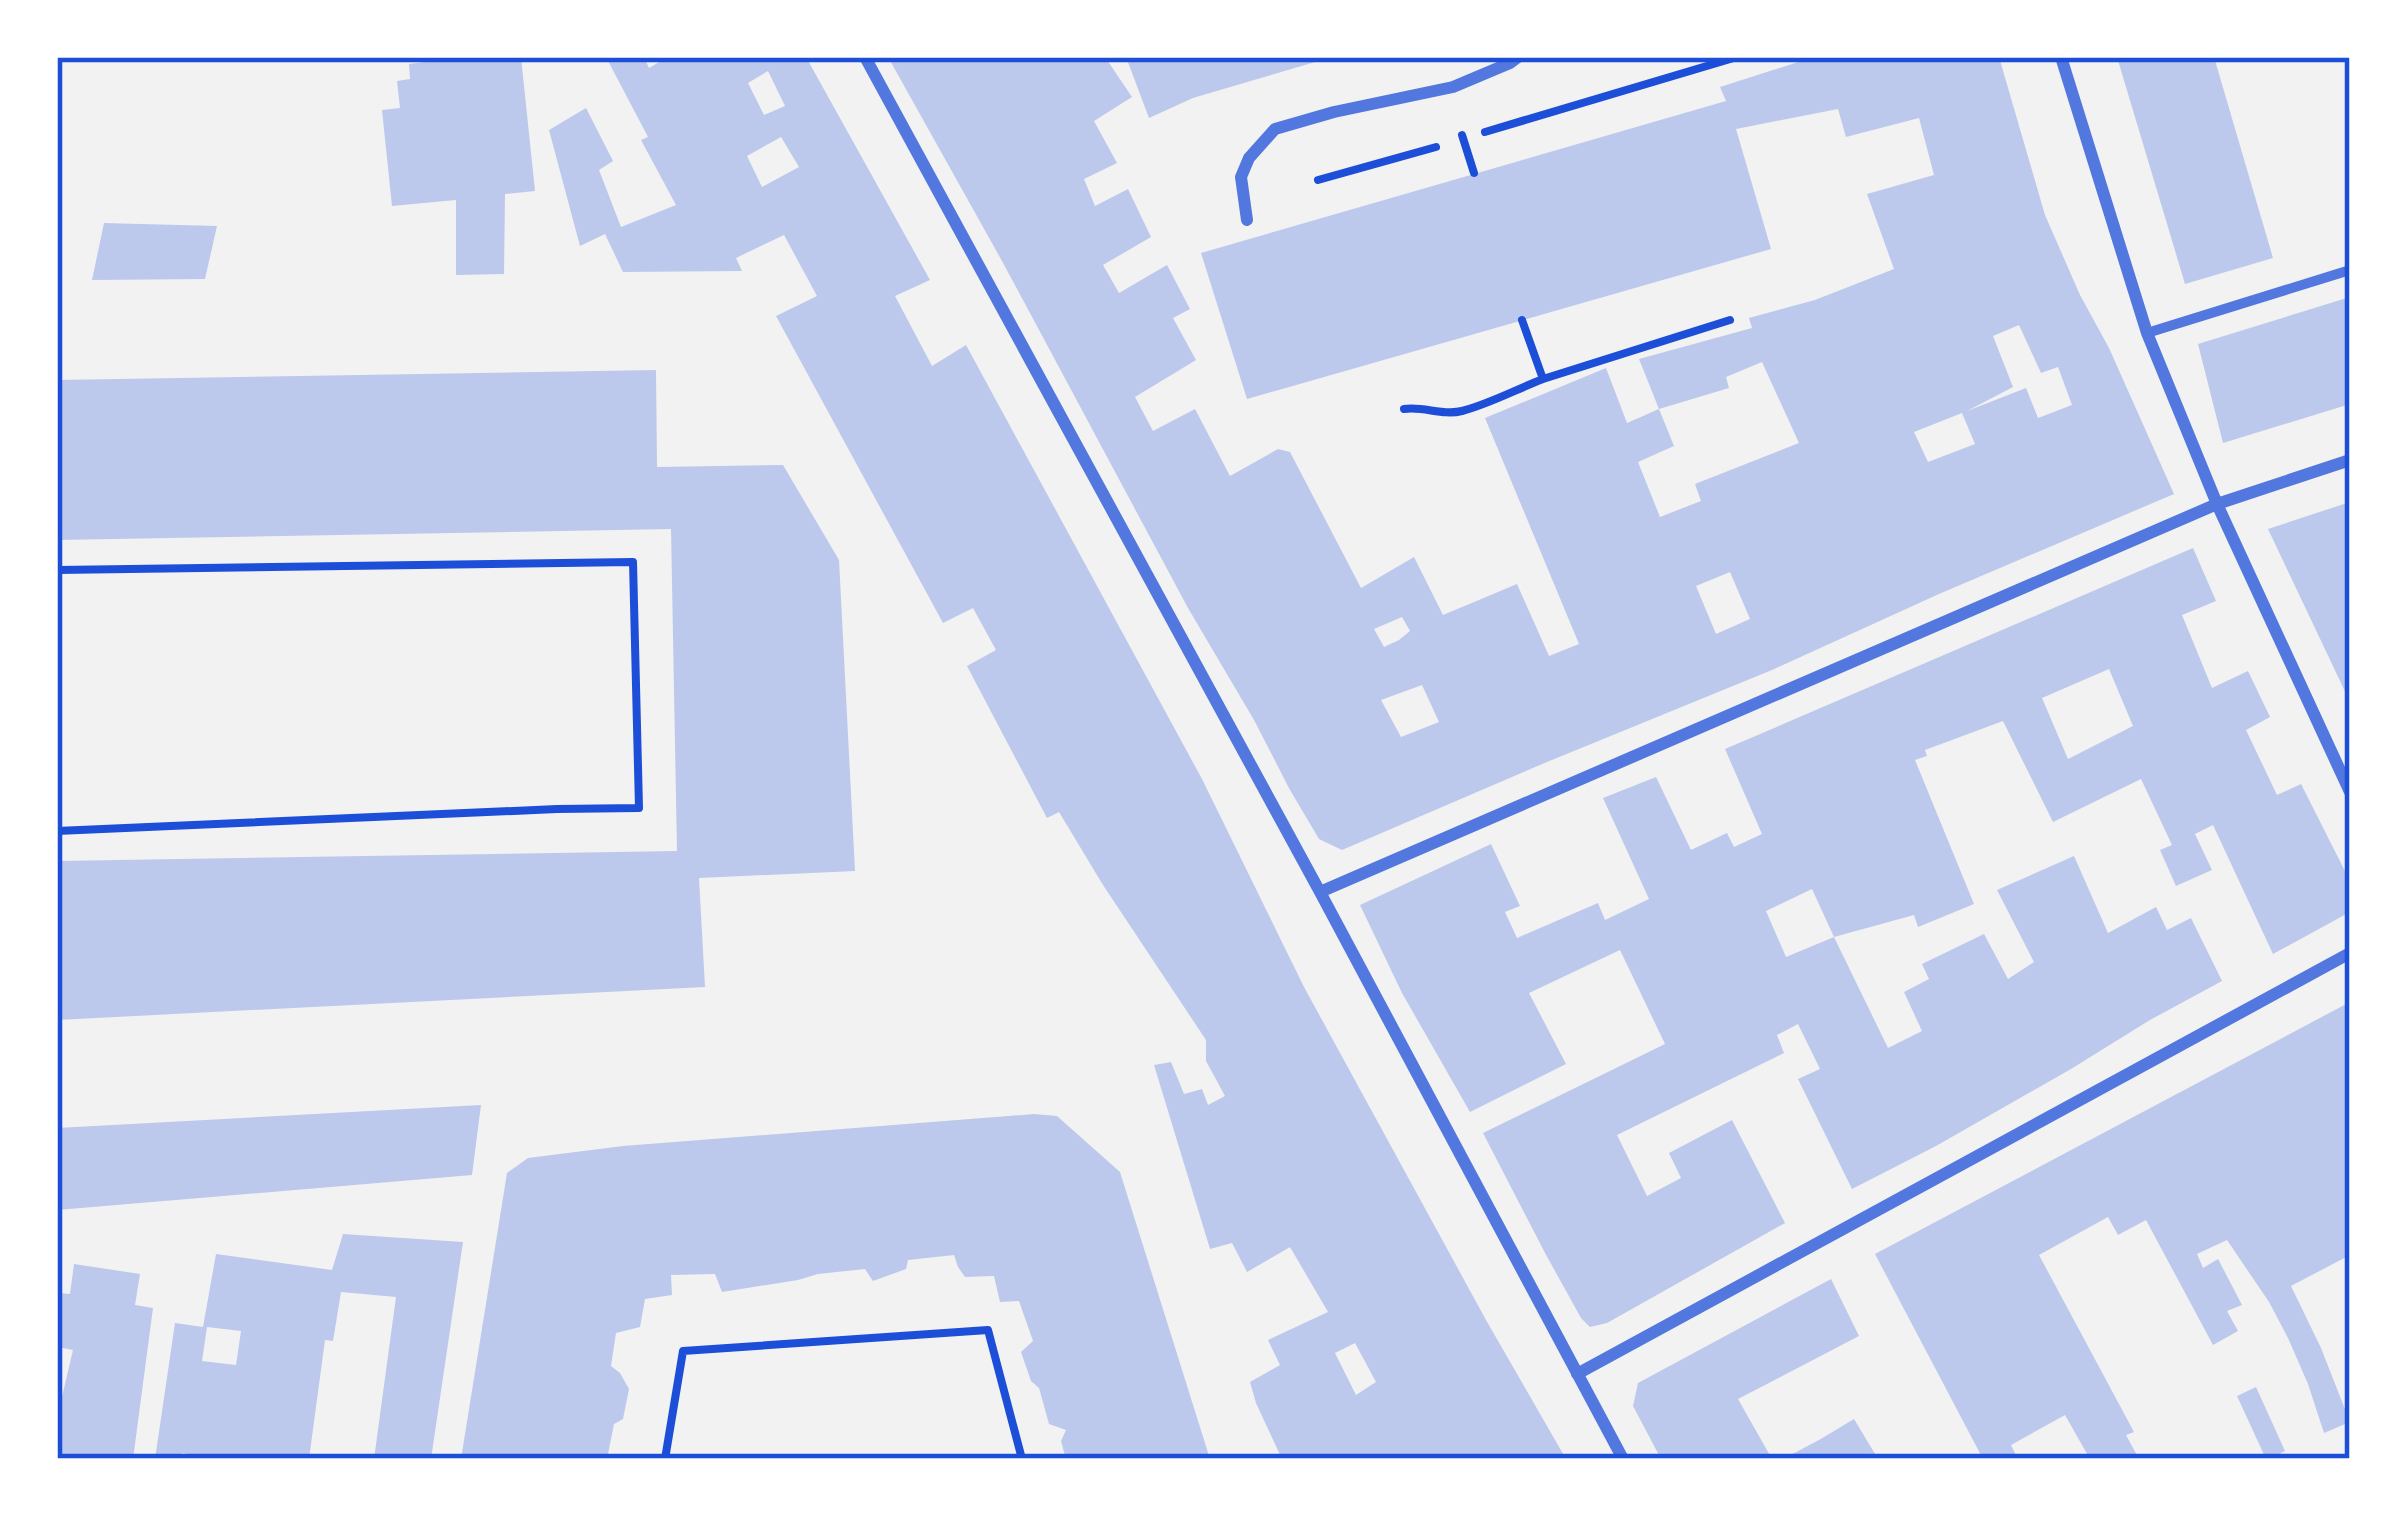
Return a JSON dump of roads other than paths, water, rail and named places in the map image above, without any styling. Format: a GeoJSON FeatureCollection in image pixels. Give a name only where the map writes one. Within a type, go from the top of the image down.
{"type":"FeatureCollection","features":[{"type":"Feature","properties":{"kind":"street"},"geometry":{"type":"LineString","coordinates":[[865,57],[1623,1459]]}},
{"type":"Feature","properties":{"kind":"street"},"geometry":{"type":"LineString","coordinates":[[1247,220],[1241,177],[1249,158],[1274,129],[1453,87],[1518,57]]}},
{"type":"Feature","properties":{"kind":"street"},"geometry":{"type":"LineString","coordinates":[[2061,57],[2146,333],[2217,504],[2350,792]]}},
{"type":"Feature","properties":{"kind":"street"},"geometry":{"type":"LineString","coordinates":[[2146,333],[2350,270]]}},
{"type":"Feature","properties":{"kind":"street"},"geometry":{"type":"LineString","coordinates":[[1320,892],[2217,504],[2350,460]]}},
{"type":"Feature","properties":{"kind":"street"},"geometry":{"type":"LineString","coordinates":[[1577,1374],[2350,953]]}}]}
